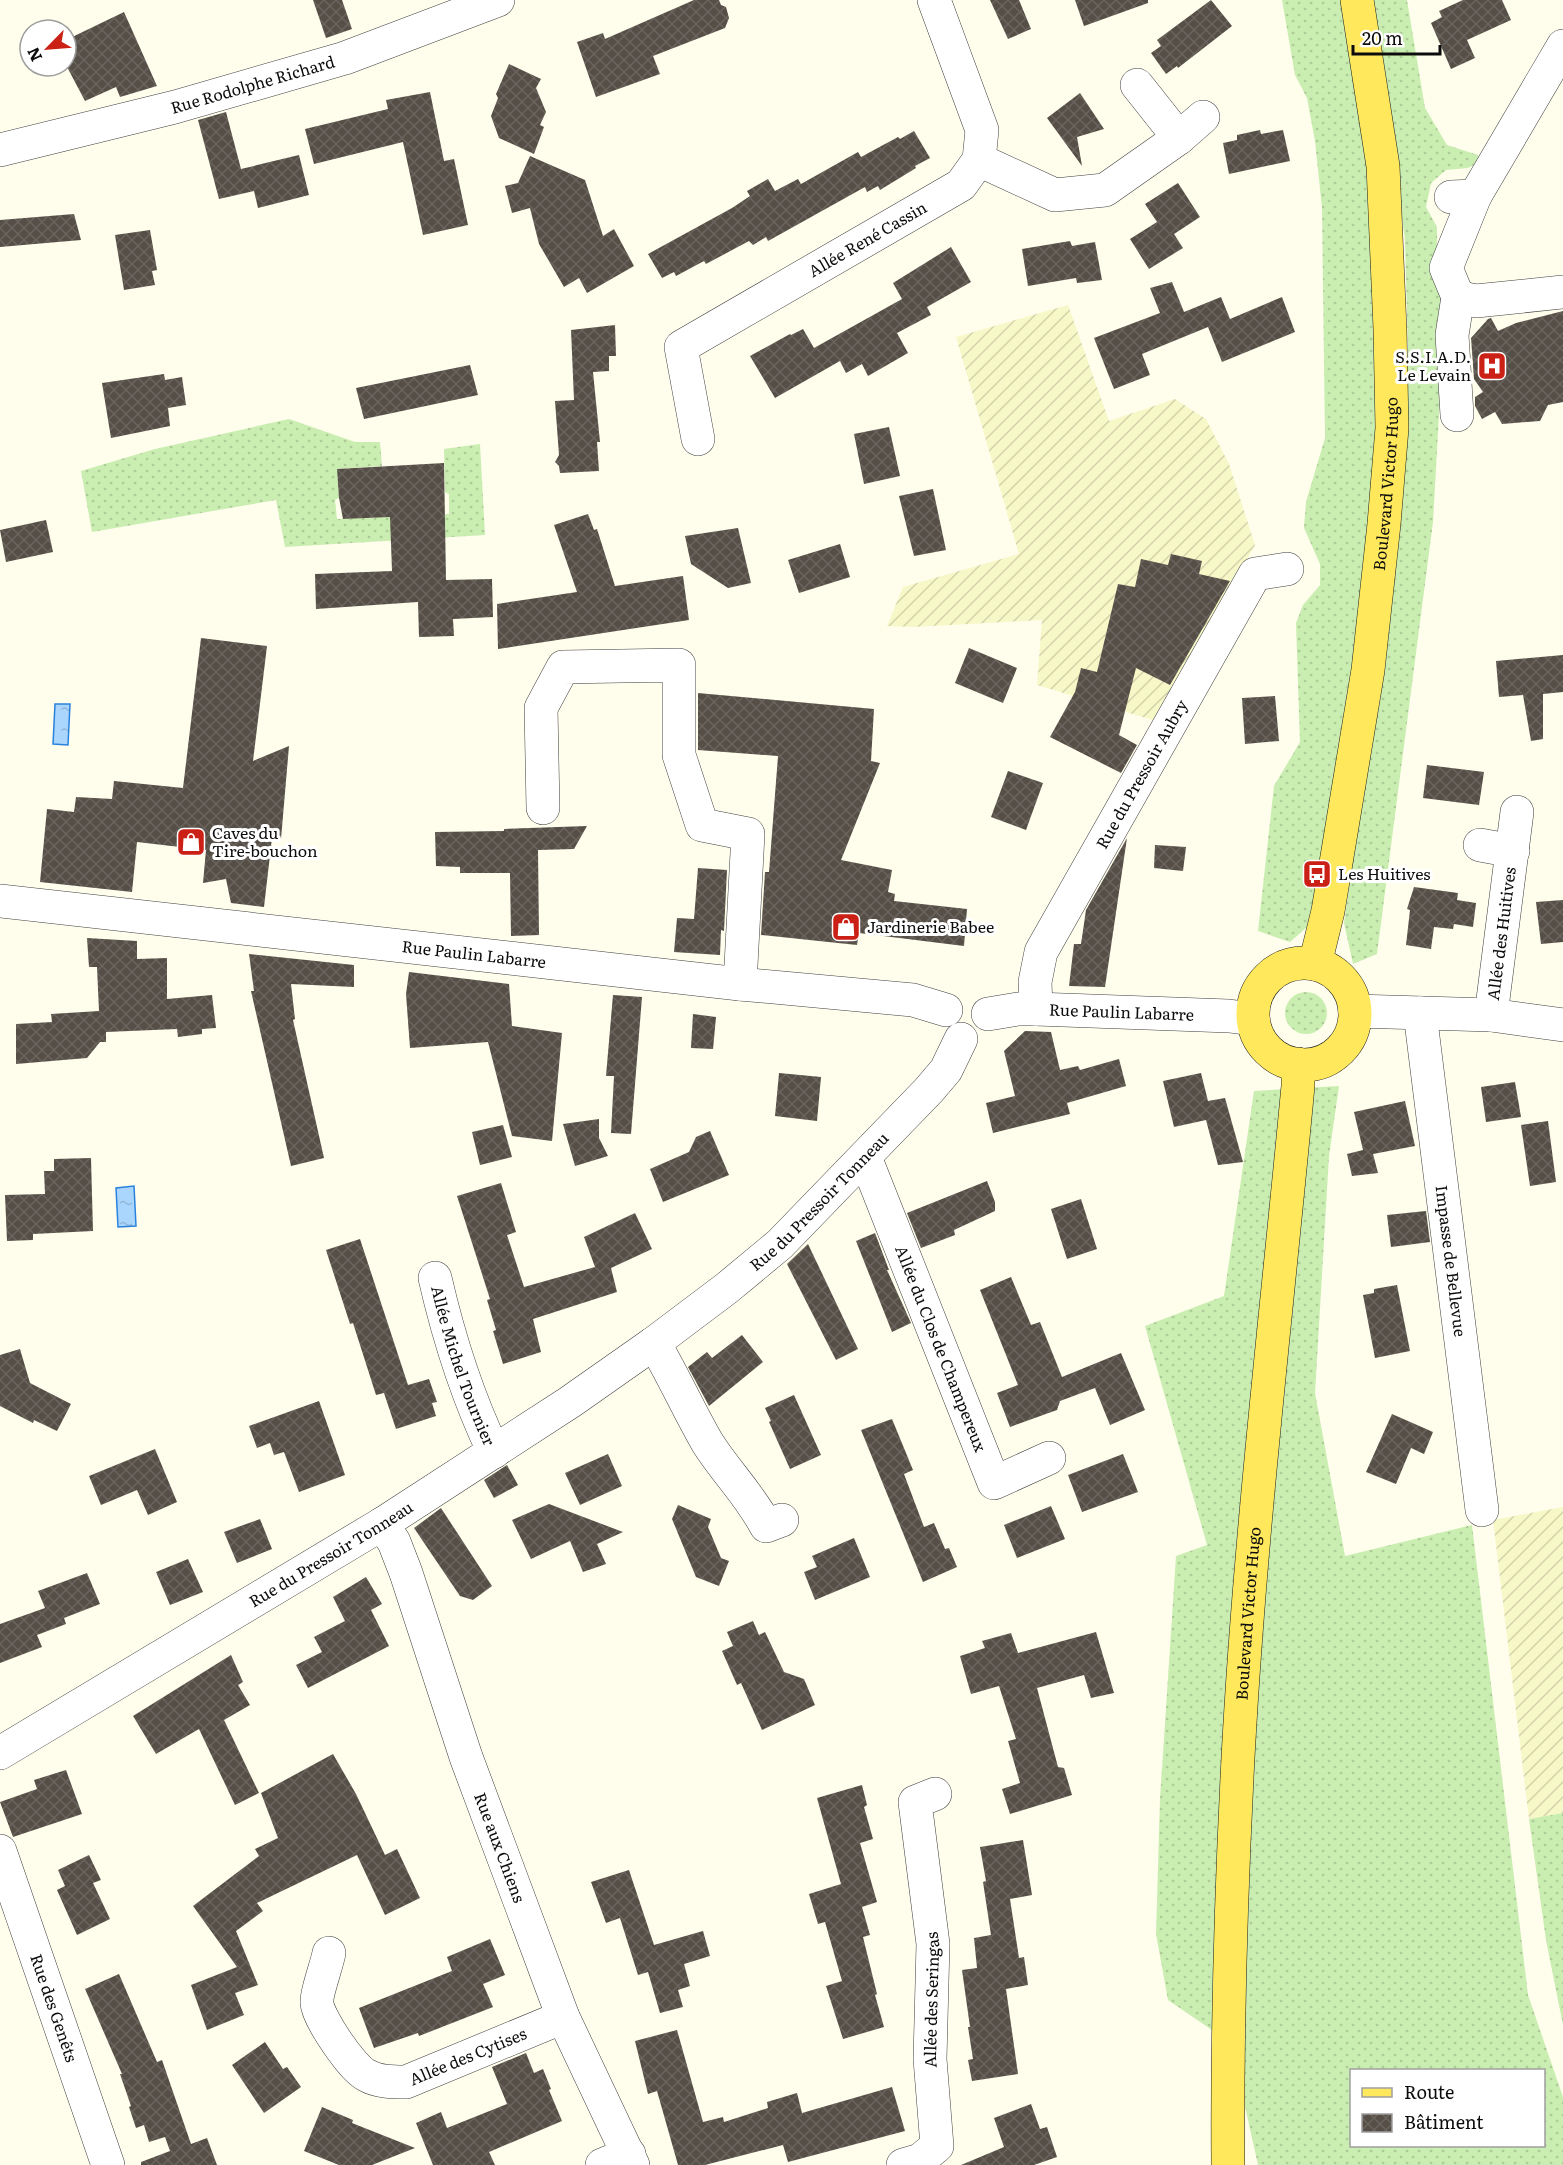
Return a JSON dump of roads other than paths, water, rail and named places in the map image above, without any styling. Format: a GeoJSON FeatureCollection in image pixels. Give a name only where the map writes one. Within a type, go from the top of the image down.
{"type":"FeatureCollection","features":[{"type":"Feature","properties":{"kind":"main road","name":"Boulevard Victor Hugo"},"geometry":{"type":"LineString","coordinates":[[1316,964],[1328,911],[1368,670],[1392,428],[1383,166],[1357,0]]}},
{"type":"Feature","properties":{"kind":"main road"},"geometry":{"type":"LineString","coordinates":[[1296,963],[1316,964],[1339,976],[1351,993],[1355,1011],[1354,1025],[1349,1038],[1334,1056],[1318,1063],[1298,1064],[1282,1060],[1267,1049],[1258,1037],[1253,1019],[1254,1003],[1262,984],[1274,972],[1296,963]]}},
{"type":"Feature","properties":{"kind":"main road","name":"Boulevard Victor Hugo"},"geometry":{"type":"LineString","coordinates":[[1228,2165],[1227,2048],[1238,1756],[1257,1511],[1298,1086],[1298,1064]]}},
{"type":"Feature","properties":{"kind":"street","name":"Rue Rodolphe Richard"},"geometry":{"type":"LineString","coordinates":[[0,150],[175,107],[345,58],[498,0]]}},
{"type":"Feature","properties":{"kind":"street"},"geometry":{"type":"LineString","coordinates":[[934,0],[982,130],[980,160],[1055,195],[1106,190],[1191,127],[1137,85]]}},
{"type":"Feature","properties":{"kind":"street"},"geometry":{"type":"LineString","coordinates":[[1457,416],[1452,335],[1458,297],[1446,268],[1463,196],[1563,46]]}},
{"type":"Feature","properties":{"kind":"street","name":"Allée René Cassin"},"geometry":{"type":"LineString","coordinates":[[698,439],[681,347],[961,185],[980,160]]}},
{"type":"Feature","properties":{"kind":"street"},"geometry":{"type":"LineString","coordinates":[[1458,297],[1476,301],[1563,292]]}},
{"type":"Feature","properties":{"kind":"street","name":"Rue du Pressoir Aubry"},"geometry":{"type":"LineString","coordinates":[[1036,1010],[1035,982],[1041,952],[1249,584],[1255,574],[1287,569]]}},
{"type":"Feature","properties":{"kind":"street"},"geometry":{"type":"LineString","coordinates":[[543,808],[540,708],[563,667],[679,665],[679,755],[702,825],[748,834],[740,984]]}},
{"type":"Feature","properties":{"kind":"street","name":"Allée des Huitives"},"geometry":{"type":"LineString","coordinates":[[1491,1015],[1517,812]]}},
{"type":"Feature","properties":{"kind":"street","name":"Allée des Huitives"},"geometry":{"type":"LineString","coordinates":[[1480,845],[1513,851]]}},
{"type":"Feature","properties":{"kind":"street","name":"Rue Paulin Labarre"},"geometry":{"type":"LineString","coordinates":[[0,901],[740,984],[913,1000],[946,1010]]}},
{"type":"Feature","properties":{"kind":"street"},"geometry":{"type":"LineString","coordinates":[[969,996],[981,1002],[988,1014],[986,1029],[968,1040],[961,1040],[945,1025],[946,1010],[955,999],[969,996]]}},
{"type":"Feature","properties":{"kind":"street","name":"Rue Paulin Labarre"},"geometry":{"type":"LineString","coordinates":[[988,1014],[1018,1009],[1229,1016],[1253,1019]]}},
{"type":"Feature","properties":{"kind":"street"},"geometry":{"type":"LineString","coordinates":[[1355,1011],[1491,1015],[1563,1025]]}},
{"type":"Feature","properties":{"kind":"street","name":"Impasse de Bellevue"},"geometry":{"type":"LineString","coordinates":[[1420,1013],[1482,1510]]}},
{"type":"Feature","properties":{"kind":"street","name":"Rue du Pressoir Tonneau"},"geometry":{"type":"LineString","coordinates":[[0,1753],[382,1524],[570,1402],[654,1343],[727,1288],[780,1244],[946,1070],[961,1040]]}},
{"type":"Feature","properties":{"kind":"street","name":"Allée du Clos de Champereux"},"geometry":{"type":"LineString","coordinates":[[865,1157],[994,1484],[1049,1458]]}},
{"type":"Feature","properties":{"kind":"street","name":"Allée Michel Tournier"},"geometry":{"type":"LineString","coordinates":[[435,1278],[453,1348],[478,1418],[494,1452]]}},
{"type":"Feature","properties":{"kind":"street"},"geometry":{"type":"LineString","coordinates":[[654,1343],[708,1443],[756,1508],[766,1526],[782,1520]]}},
{"type":"Feature","properties":{"kind":"street","name":"Rue aux Chiens"},"geometry":{"type":"LineString","coordinates":[[382,1524],[394,1542],[406,1573],[466,1757],[563,2017],[621,2161]]}},
{"type":"Feature","properties":{"kind":"street","name":"Allée des Seringas"},"geometry":{"type":"LineString","coordinates":[[915,2163],[937,2146],[930,2059],[933,1944],[915,1802],[935,1794]]}},
{"type":"Feature","properties":{"kind":"street","name":"Rue des Genêts"},"geometry":{"type":"LineString","coordinates":[[0,1851],[108,2165]]}},
{"type":"Feature","properties":{"kind":"street","name":"Allée des Cytises"},"geometry":{"type":"LineString","coordinates":[[329,1953],[317,2002],[327,2026],[351,2062],[365,2074],[385,2082],[406,2082],[563,2017]]}},
{"type":"Feature","properties":{"kind":"water"},"geometry":{"type":"Polygon","coordinates":[[[55,704],[70,704],[68,745],[53,744],[55,704]]]}},
{"type":"Feature","properties":{"kind":"water"},"geometry":{"type":"Polygon","coordinates":[[[134,1186],[136,1226],[118,1227],[116,1188],[134,1186]]]}},
{"type":"Feature","properties":{"kind":"place","name":"S.S.I.A.D. Le Levain"},"geometry":{"type":"Point","coordinates":[1492,366]}},
{"type":"Feature","properties":{"kind":"place","name":"Caves du Tire-bouchon"},"geometry":{"type":"Point","coordinates":[191,842]}},
{"type":"Feature","properties":{"kind":"place","name":"Les Huitives"},"geometry":{"type":"Point","coordinates":[1317,874]}},
{"type":"Feature","properties":{"kind":"place","name":"Jardinerie Babee"},"geometry":{"type":"Point","coordinates":[846,927]}}]}
